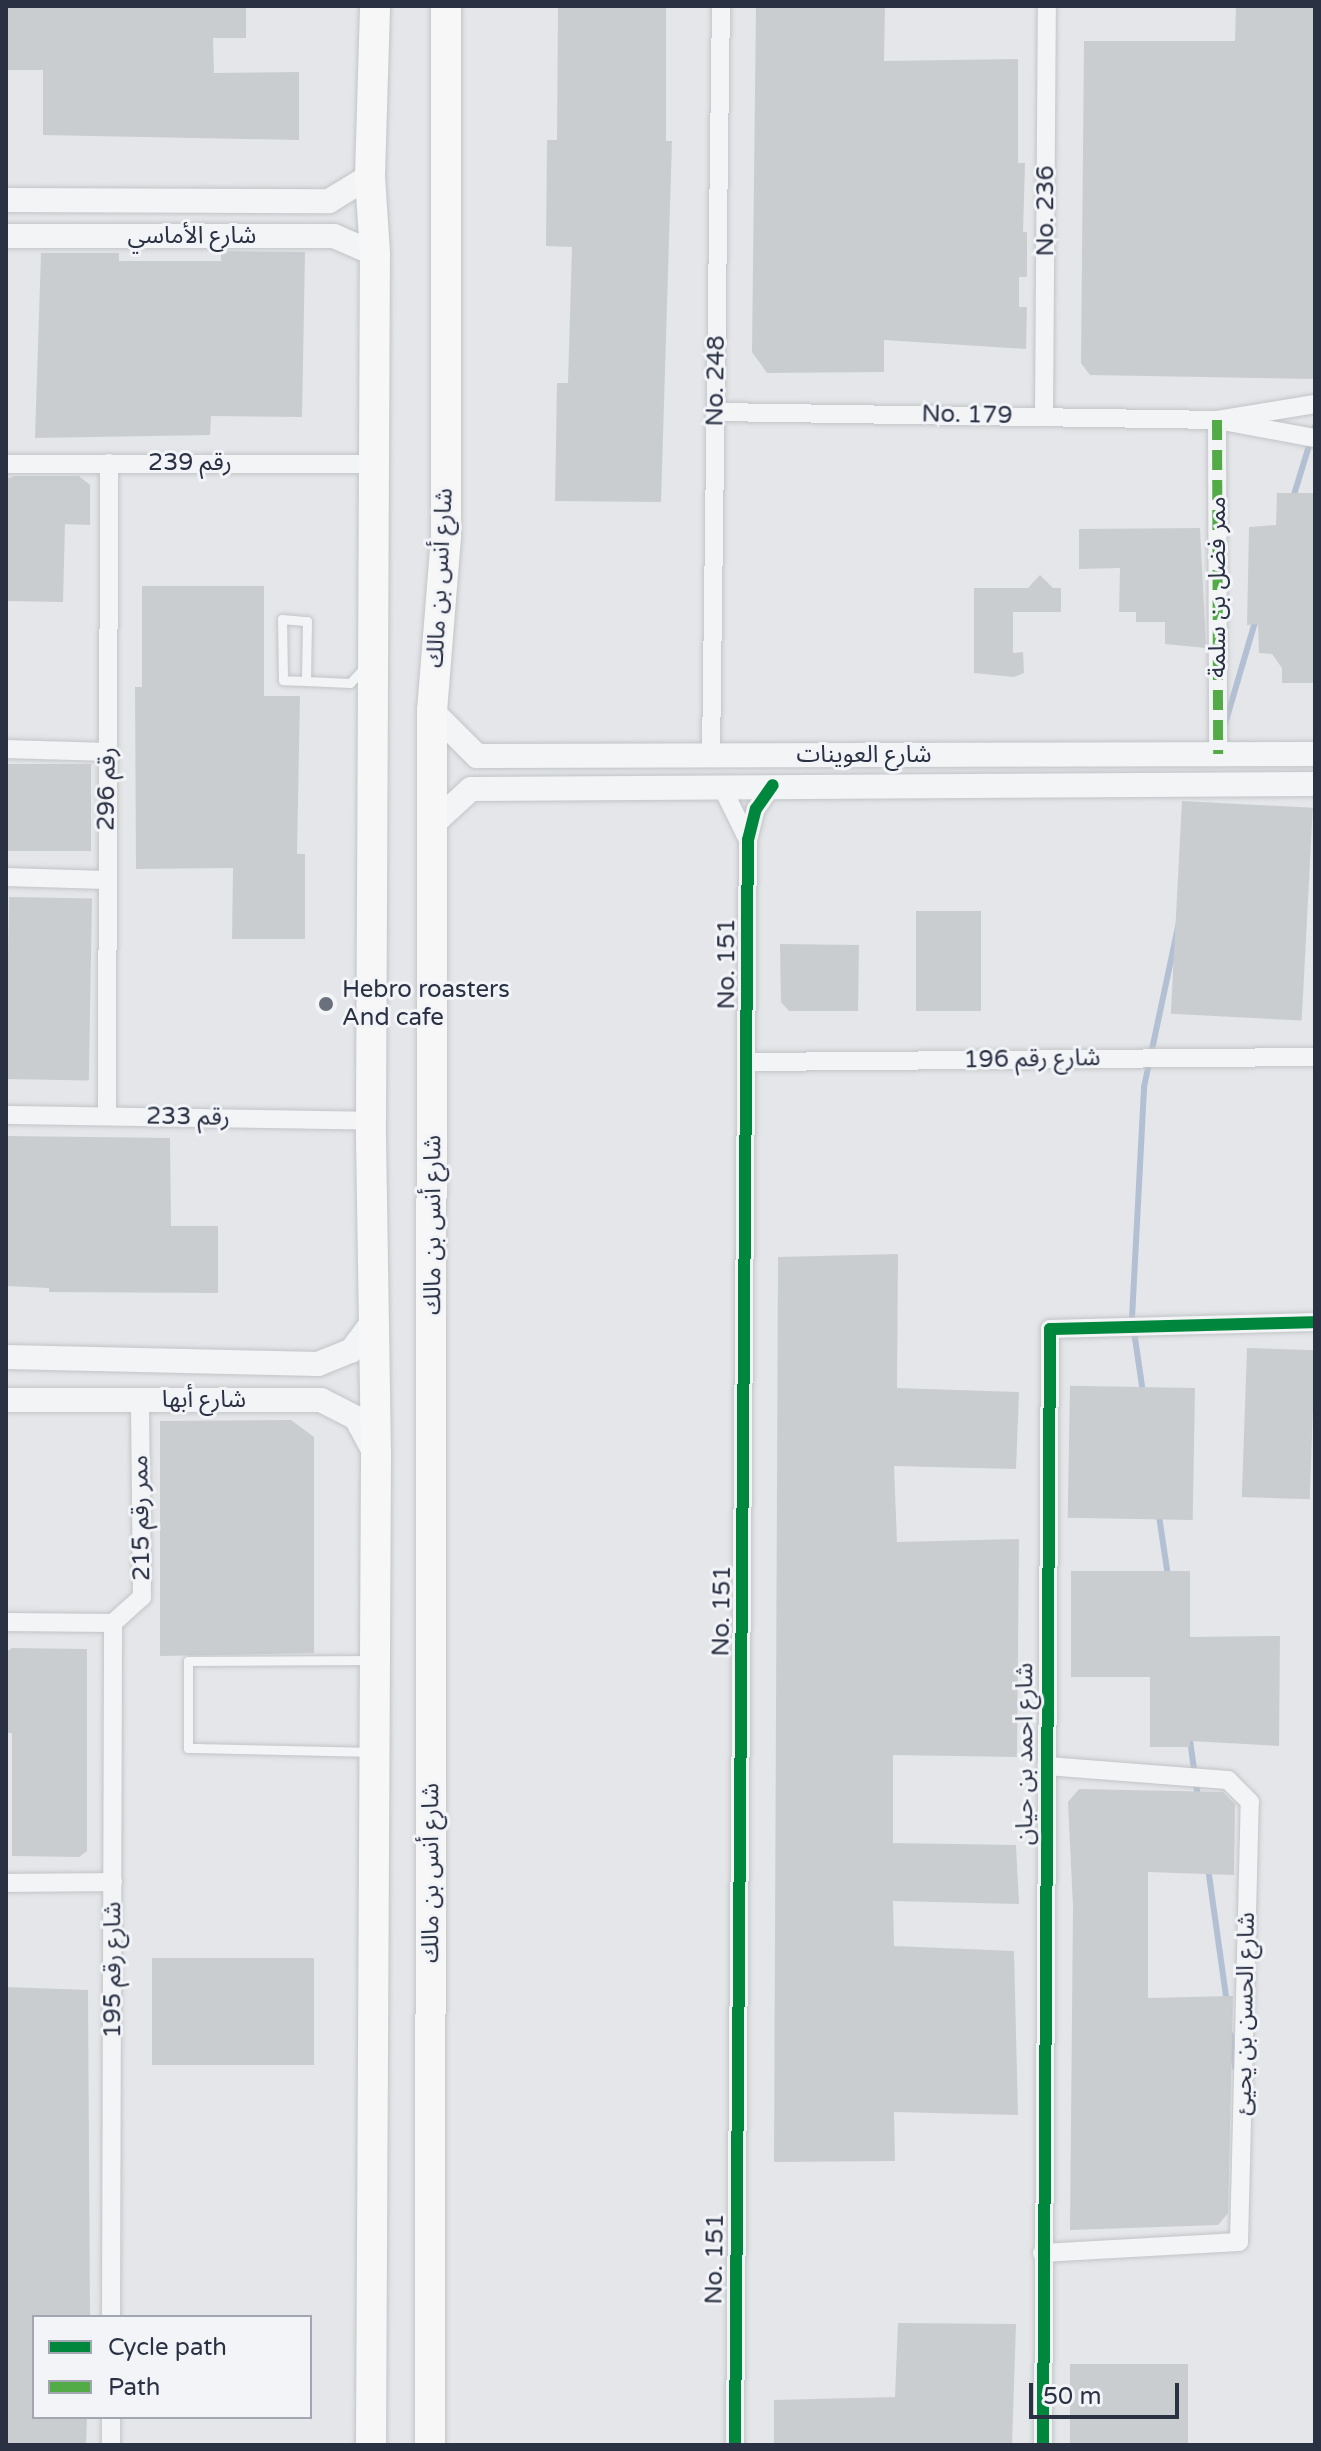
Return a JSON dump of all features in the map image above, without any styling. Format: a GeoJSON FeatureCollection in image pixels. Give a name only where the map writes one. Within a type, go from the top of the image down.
{"type":"FeatureCollection","features":[{"type":"Feature","properties":{"kind":"main road"},"geometry":{"type":"LineString","coordinates":[[371,2445],[376,1455],[371,1121],[375,254],[370,176],[375,6]]}},
{"type":"Feature","properties":{"kind":"main road","name":"شارع أنس بن مالك"},"geometry":{"type":"LineString","coordinates":[[430,2445],[432,711],[446,536],[446,6]]}},
{"type":"Feature","properties":{"kind":"street","name":"No. 248"},"geometry":{"type":"LineString","coordinates":[[711,755],[721,6]]}},
{"type":"Feature","properties":{"kind":"street","name":"No. 236"},"geometry":{"type":"LineString","coordinates":[[1044,416],[1047,6]]}},
{"type":"Feature","properties":{"kind":"street","name":"شارع الأماسي"},"geometry":{"type":"LineString","coordinates":[[6,200],[329,201],[370,176]]}},
{"type":"Feature","properties":{"kind":"street"},"geometry":{"type":"LineString","coordinates":[[295,201],[296,236]]}},
{"type":"Feature","properties":{"kind":"street","name":"شارع الأماسي"},"geometry":{"type":"LineString","coordinates":[[6,236],[334,236],[375,254]]}},
{"type":"Feature","properties":{"kind":"street","name":"No. 179"},"geometry":{"type":"LineString","coordinates":[[1217,420],[1315,404]]}},
{"type":"Feature","properties":{"kind":"street","name":"No. 179"},"geometry":{"type":"LineString","coordinates":[[716,412],[1217,420],[1315,438]]}},
{"type":"Feature","properties":{"kind":"street","name":"ممر فضل بن سلمة"},"geometry":{"type":"LineString","coordinates":[[1217,420],[1218,754]]}},
{"type":"Feature","properties":{"kind":"street","name":"رقم 296"},"geometry":{"type":"LineString","coordinates":[[107,1115],[109,463]]}},
{"type":"Feature","properties":{"kind":"street","name":"رقم 239"},"geometry":{"type":"LineString","coordinates":[[6,464],[375,464]]}},
{"type":"Feature","properties":{"kind":"street","name":"شارع العوينات"},"geometry":{"type":"LineString","coordinates":[[432,711],[477,756],[1315,754]]}},
{"type":"Feature","properties":{"kind":"street"},"geometry":{"type":"LineString","coordinates":[[6,749],[108,752]]}},
{"type":"Feature","properties":{"kind":"street"},"geometry":{"type":"LineString","coordinates":[[547,754],[523,762],[519,774],[552,787]]}},
{"type":"Feature","properties":{"kind":"street","name":"شارع العوينات"},"geometry":{"type":"LineString","coordinates":[[434,823],[471,789],[721,785],[1315,784]]}},
{"type":"Feature","properties":{"kind":"street","name":"No. 151"},"geometry":{"type":"LineString","coordinates":[[721,785],[748,840]]}},
{"type":"Feature","properties":{"kind":"street","name":"No. 151"},"geometry":{"type":"LineString","coordinates":[[735,2445],[750,1062],[748,840],[756,809],[773,785]]}},
{"type":"Feature","properties":{"kind":"street"},"geometry":{"type":"LineString","coordinates":[[6,877],[106,880]]}},
{"type":"Feature","properties":{"kind":"street","name":"شارع رقم 196"},"geometry":{"type":"LineString","coordinates":[[750,1062],[1315,1057]]}},
{"type":"Feature","properties":{"kind":"street","name":"رقم 233"},"geometry":{"type":"LineString","coordinates":[[6,1115],[371,1121]]}},
{"type":"Feature","properties":{"kind":"street","name":"شارع أبها"},"geometry":{"type":"LineString","coordinates":[[6,1357],[336,1361],[351,1351],[375,1319]]}},
{"type":"Feature","properties":{"kind":"street","name":"شارع احمد بن حيان"},"geometry":{"type":"LineString","coordinates":[[1043,2445],[1050,1329],[1315,1322]]}},
{"type":"Feature","properties":{"kind":"street"},"geometry":{"type":"LineString","coordinates":[[287,1399],[288,1362]]}},
{"type":"Feature","properties":{"kind":"street","name":"شارع أبها"},"geometry":{"type":"LineString","coordinates":[[6,1400],[287,1399],[338,1406],[356,1418],[376,1455]]}},
{"type":"Feature","properties":{"kind":"street","name":"ممر رقم 215"},"geometry":{"type":"LineString","coordinates":[[113,1623],[142,1597],[140,1400]]}},
{"type":"Feature","properties":{"kind":"street"},"geometry":{"type":"LineString","coordinates":[[6,1622],[113,1623]]}},
{"type":"Feature","properties":{"kind":"street","name":"شارع رقم 195"},"geometry":{"type":"LineString","coordinates":[[111,2315],[113,1623]]}},
{"type":"Feature","properties":{"kind":"street","name":"شارع الحسن بن يحيئ"},"geometry":{"type":"LineString","coordinates":[[1042,2253],[1239,2242],[1250,1802],[1228,1780],[1047,1766]]}},
{"type":"Feature","properties":{"kind":"street"},"geometry":{"type":"LineString","coordinates":[[6,1883],[113,1882]]}},
{"type":"Feature","properties":{"kind":"street"},"geometry":{"type":"LineString","coordinates":[[111,2419],[111,2445]]}},
{"type":"Feature","properties":{"kind":"lane"},"geometry":{"type":"LineString","coordinates":[[306,681],[307,621],[282,619],[283,680],[350,683],[373,659]]}},
{"type":"Feature","properties":{"kind":"lane"},"geometry":{"type":"LineString","coordinates":[[375,1660],[188,1661],[188,1748],[375,1752]]}},
{"type":"Feature","properties":{"kind":"building"},"geometry":{"type":"Polygon","coordinates":[[[6,6],[246,6],[246,38],[213,38],[214,73],[299,72],[299,140],[43,135],[43,70],[6,70],[6,6]]]}},
{"type":"Feature","properties":{"kind":"building"},"geometry":{"type":"Polygon","coordinates":[[[558,6],[666,6],[666,141],[672,141],[661,502],[555,501],[557,383],[568,383],[572,247],[546,246],[547,140],[557,140],[558,6]]]}},
{"type":"Feature","properties":{"kind":"building"},"geometry":{"type":"Polygon","coordinates":[[[756,6],[885,6],[884,61],[1018,59],[1018,163],[1025,163],[1023,232],[1027,232],[1027,277],[1019,277],[1019,307],[1027,307],[1026,349],[884,340],[884,372],[767,373],[752,352],[756,6]]]}},
{"type":"Feature","properties":{"kind":"building"},"geometry":{"type":"Polygon","coordinates":[[[1236,6],[1315,6],[1315,379],[1090,375],[1081,363],[1084,41],[1235,41],[1236,6]]]}},
{"type":"Feature","properties":{"kind":"building"},"geometry":{"type":"Polygon","coordinates":[[[221,251],[305,252],[302,417],[211,416],[210,435],[35,438],[41,253],[119,253],[119,261],[221,261],[221,251]]]}},
{"type":"Feature","properties":{"kind":"building"},"geometry":{"type":"Polygon","coordinates":[[[15,476],[79,476],[90,485],[90,525],[65,524],[63,602],[6,601],[6,479],[15,476]]]}},
{"type":"Feature","properties":{"kind":"building"},"geometry":{"type":"Polygon","coordinates":[[[1277,493],[1315,493],[1315,683],[1282,683],[1282,668],[1272,654],[1259,653],[1258,624],[1247,625],[1249,527],[1276,525],[1277,493]]]}},
{"type":"Feature","properties":{"kind":"building"},"geometry":{"type":"Polygon","coordinates":[[[1200,528],[1206,648],[1165,644],[1165,622],[1136,622],[1136,612],[1119,612],[1120,568],[1079,569],[1079,529],[1200,528]]]}},
{"type":"Feature","properties":{"kind":"building"},"geometry":{"type":"Polygon","coordinates":[[[1040,575],[1053,588],[1061,588],[1061,612],[1013,612],[1013,653],[1023,652],[1024,673],[1014,677],[974,673],[974,588],[1028,588],[1040,575]]]}},
{"type":"Feature","properties":{"kind":"building"},"geometry":{"type":"Polygon","coordinates":[[[142,586],[264,586],[264,696],[300,696],[297,854],[305,854],[305,939],[232,939],[233,868],[136,869],[135,687],[142,687],[142,586]]]}},
{"type":"Feature","properties":{"kind":"building"},"geometry":{"type":"Polygon","coordinates":[[[6,764],[91,764],[91,851],[6,851],[6,764]]]}},
{"type":"Feature","properties":{"kind":"building"},"geometry":{"type":"Polygon","coordinates":[[[1182,801],[1313,808],[1302,1021],[1171,1014],[1182,801]]]}},
{"type":"Feature","properties":{"kind":"building"},"geometry":{"type":"Polygon","coordinates":[[[9,897],[92,898],[89,1080],[6,1079],[9,897]]]}},
{"type":"Feature","properties":{"kind":"building"},"geometry":{"type":"Polygon","coordinates":[[[916,911],[981,911],[981,1011],[916,1011],[916,911]]]}},
{"type":"Feature","properties":{"kind":"building"},"geometry":{"type":"Polygon","coordinates":[[[780,944],[859,945],[858,1011],[789,1011],[781,1002],[780,944]]]}},
{"type":"Feature","properties":{"kind":"building"},"geometry":{"type":"Polygon","coordinates":[[[6,1136],[170,1138],[171,1226],[218,1226],[218,1293],[49,1292],[49,1288],[6,1286],[6,1136]]]}},
{"type":"Feature","properties":{"kind":"building"},"geometry":{"type":"Polygon","coordinates":[[[898,1254],[897,1388],[1019,1392],[1016,1469],[894,1466],[897,1542],[1019,1539],[1017,1757],[893,1755],[893,1843],[1016,1845],[1019,1904],[893,1901],[894,1946],[1014,1951],[1018,2115],[894,2112],[895,2161],[774,2162],[778,1257],[898,1254]]]}},
{"type":"Feature","properties":{"kind":"building"},"geometry":{"type":"Polygon","coordinates":[[[1247,1348],[1315,1350],[1310,1499],[1242,1497],[1247,1348]]]}},
{"type":"Feature","properties":{"kind":"building"},"geometry":{"type":"Polygon","coordinates":[[[1070,1386],[1195,1388],[1193,1520],[1068,1518],[1070,1386]]]}},
{"type":"Feature","properties":{"kind":"building"},"geometry":{"type":"Polygon","coordinates":[[[291,1420],[314,1437],[314,1653],[160,1656],[160,1421],[291,1420]]]}},
{"type":"Feature","properties":{"kind":"building"},"geometry":{"type":"Polygon","coordinates":[[[1071,1571],[1190,1571],[1190,1637],[1280,1636],[1279,1746],[1190,1741],[1190,1747],[1150,1747],[1150,1677],[1071,1677],[1071,1571]]]}},
{"type":"Feature","properties":{"kind":"building"},"geometry":{"type":"Polygon","coordinates":[[[12,1648],[87,1649],[87,1851],[79,1857],[12,1856],[12,1733],[6,1733],[6,1652],[12,1648]]]}},
{"type":"Feature","properties":{"kind":"building"},"geometry":{"type":"Polygon","coordinates":[[[1079,1789],[1223,1792],[1235,1804],[1234,1875],[1148,1872],[1148,1998],[1233,1996],[1228,2213],[1218,2225],[1070,2230],[1073,1907],[1068,1802],[1079,1789]]]}},
{"type":"Feature","properties":{"kind":"building"},"geometry":{"type":"Polygon","coordinates":[[[152,1958],[314,1958],[314,2065],[152,2065],[152,1958]]]}},
{"type":"Feature","properties":{"kind":"building"},"geometry":{"type":"Polygon","coordinates":[[[6,1987],[88,1990],[90,2315],[32,2315],[32,2419],[87,2419],[86,2445],[6,2445],[6,1987]]]}},
{"type":"Feature","properties":{"kind":"building"},"geometry":{"type":"Polygon","coordinates":[[[898,2323],[1016,2324],[1012,2445],[774,2445],[774,2400],[895,2397],[898,2323]]]}},
{"type":"Feature","properties":{"kind":"building"},"geometry":{"type":"Polygon","coordinates":[[[1070,2364],[1188,2364],[1188,2445],[1070,2445],[1070,2364]]]}},
{"type":"Feature","properties":{"kind":"waterway"},"geometry":{"type":"LineString","coordinates":[[1293,498],[1315,426]]}},
{"type":"Feature","properties":{"kind":"waterway"},"geometry":{"type":"LineString","coordinates":[[1225,724],[1256,619]]}},
{"type":"Feature","properties":{"kind":"waterway"},"geometry":{"type":"LineString","coordinates":[[1143,1393],[1132,1318],[1144,1087],[1186,890]]}},
{"type":"Feature","properties":{"kind":"waterway"},"geometry":{"type":"LineString","coordinates":[[1159,1516],[1168,1576]]}},
{"type":"Feature","properties":{"kind":"waterway"},"geometry":{"type":"LineString","coordinates":[[1189,1733],[1198,1798]]}},
{"type":"Feature","properties":{"kind":"waterway"},"geometry":{"type":"LineString","coordinates":[[1208,1868],[1227,2004]]}},
{"type":"Feature","properties":{"kind":"waterway"},"geometry":{"type":"LineString","coordinates":[[1231,2035],[1235,2067]]}},
{"type":"Feature","properties":{"kind":"marked path"},"geometry":{"type":"LineString","coordinates":[[1217,420],[1218,754]]}},
{"type":"Feature","properties":{"kind":"cycle path"},"geometry":{"type":"LineString","coordinates":[[735,2445],[748,840],[756,809],[773,785]]}},
{"type":"Feature","properties":{"kind":"cycle path"},"geometry":{"type":"LineString","coordinates":[[1043,2445],[1050,1329],[1315,1322]]}},
{"type":"Feature","properties":{"kind":"place","name":"Hebro roasters And cafe"},"geometry":{"type":"Point","coordinates":[326,1004]}}]}
